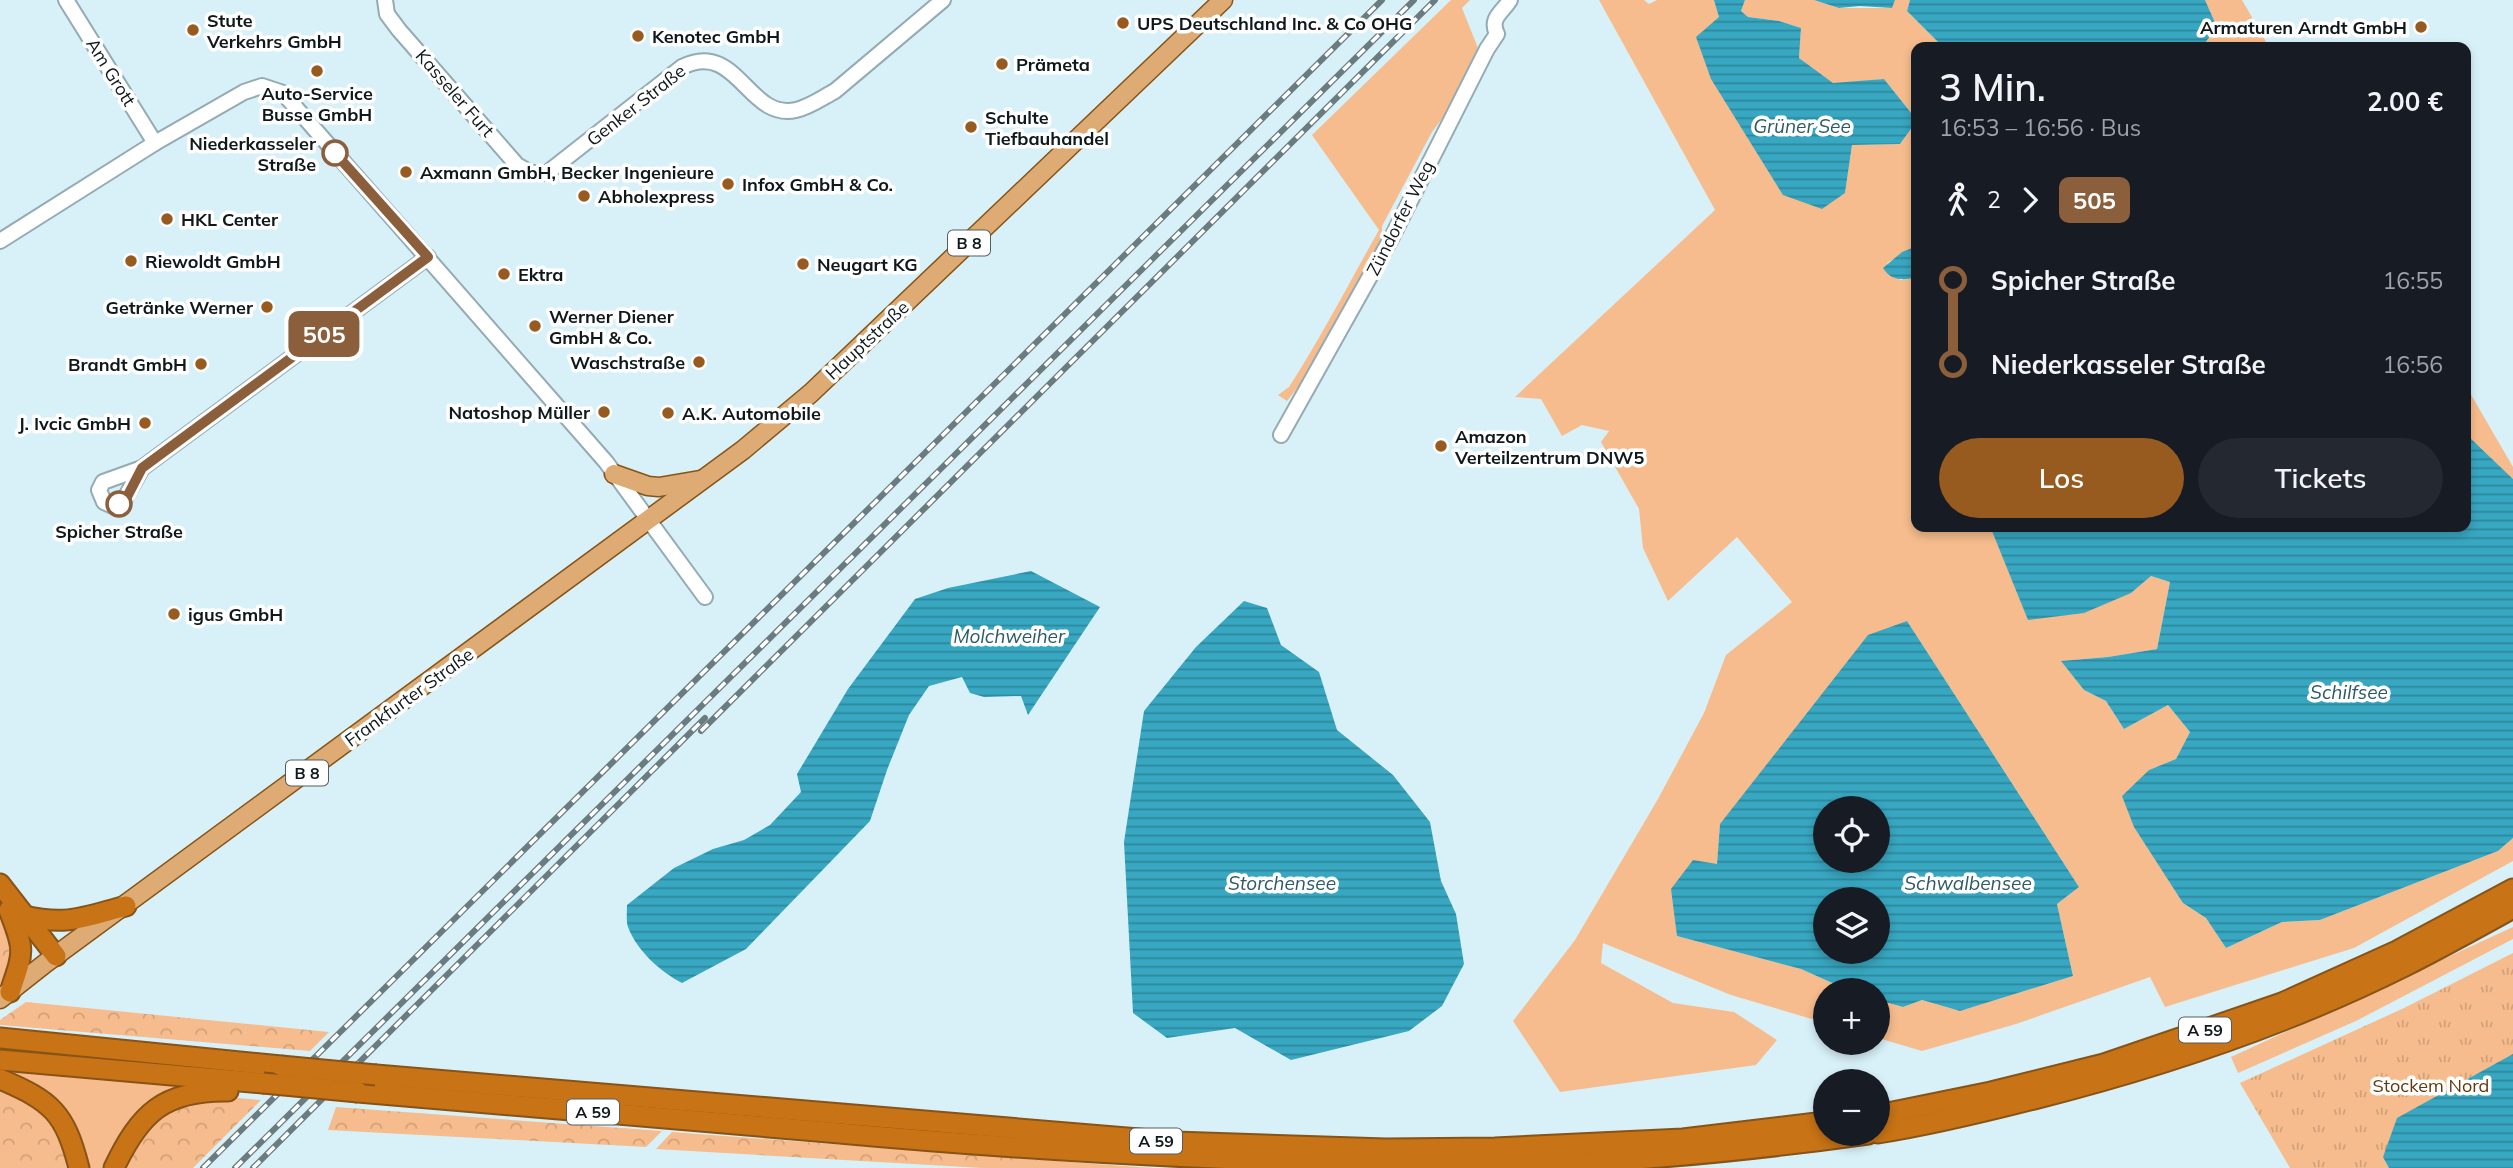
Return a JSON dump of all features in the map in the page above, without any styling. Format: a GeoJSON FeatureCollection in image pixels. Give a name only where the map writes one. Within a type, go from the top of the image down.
{"type":"FeatureCollection","features":[{"type":"Feature","properties":{"kind":"highway"},"geometry":{"type":"LineString","coordinates":[[0,884],[22,944],[21,959],[5,995]]}},
{"type":"Feature","properties":{"kind":"highway","name":"A 59"},"geometry":{"type":"LineString","coordinates":[[1890,1113],[1991,1092],[2104,1064],[2282,1003],[2397,951],[2513,889]]}},
{"type":"Feature","properties":{"kind":"highway"},"geometry":{"type":"LineString","coordinates":[[11,908],[50,922],[70,921],[125,906]]}},
{"type":"Feature","properties":{"kind":"highway"},"geometry":{"type":"LineString","coordinates":[[11,908],[51,959]]}},
{"type":"Feature","properties":{"kind":"highway","name":"A 59"},"geometry":{"type":"LineString","coordinates":[[1890,1130],[2084,1086],[2202,1050],[2287,1018],[2404,967],[2513,908]]}},
{"type":"Feature","properties":{"kind":"highway","name":"A 59"},"geometry":{"type":"LineString","coordinates":[[2,1038],[376,1075],[1202,1143],[1386,1149],[1578,1146],[1683,1139],[1813,1123]]}},
{"type":"Feature","properties":{"kind":"highway","name":"A 59"},"geometry":{"type":"LineString","coordinates":[[0,1060],[259,1088]]}},
{"type":"Feature","properties":{"kind":"highway"},"geometry":{"type":"LineString","coordinates":[[0,1079],[31,1092],[57,1113],[71,1138],[79,1168]]}},
{"type":"Feature","properties":{"kind":"highway","name":"A 59"},"geometry":{"type":"LineString","coordinates":[[114,1168],[129,1136],[142,1120],[165,1103],[179,1096],[207,1090],[259,1088],[318,1088],[898,1139],[1138,1156],[1366,1165],[1493,1166],[1588,1162],[1813,1142]]}},
{"type":"Feature","properties":{"kind":"main road","name":"Hauptstraße"},"geometry":{"type":"LineString","coordinates":[[649,520],[706,478],[811,393],[1223,0]]}},
{"type":"Feature","properties":{"kind":"main road"},"geometry":{"type":"LineString","coordinates":[[614,474],[659,487],[706,478]]}},
{"type":"Feature","properties":{"kind":"main road","name":"Frankfurter Straße"},"geometry":{"type":"LineString","coordinates":[[5,995],[649,520]]}},
{"type":"Feature","properties":{"kind":"street","name":"Am Grott"},"geometry":{"type":"LineString","coordinates":[[66,0],[155,144]]}},
{"type":"Feature","properties":{"kind":"street","name":"Genker Straße"},"geometry":{"type":"LineString","coordinates":[[535,174],[547,173],[682,67],[694,61],[721,65],[770,108],[794,111],[816,102],[835,91],[943,0]]}},
{"type":"Feature","properties":{"kind":"street","name":"Zündorfer Weg"},"geometry":{"type":"LineString","coordinates":[[1281,435],[1392,237],[1497,34],[1493,23],[1496,16],[1510,0]]}},
{"type":"Feature","properties":{"kind":"street","name":"Kasseler Furt"},"geometry":{"type":"LineString","coordinates":[[384,2],[387,14],[400,30],[517,165],[535,174]]}},
{"type":"Feature","properties":{"kind":"street"},"geometry":{"type":"LineString","coordinates":[[0,241],[155,144],[252,88],[261,86],[283,93],[614,474],[705,597]]}},
{"type":"Feature","properties":{"kind":"street"},"geometry":{"type":"LineString","coordinates":[[142,468],[428,257]]}},
{"type":"Feature","properties":{"kind":"green space"},"geometry":{"type":"Polygon","coordinates":[[[1451,0],[1470,0],[1462,8],[1478,48],[1447,112],[1432,132],[1382,226],[1382,239],[1338,323],[1287,401],[1278,395],[1289,387],[1301,368],[1379,230],[1312,135],[1451,0]]]}},
{"type":"Feature","properties":{"kind":"green space"},"geometry":{"type":"Polygon","coordinates":[[[1599,0],[1644,0],[1649,4],[1657,0],[1715,0],[1719,17],[1845,193],[1852,145],[1900,144],[1911,129],[1911,249],[1887,263],[1900,280],[1911,279],[1911,532],[1994,532],[2131,593],[2151,576],[2170,582],[2157,649],[2062,661],[2084,690],[2106,701],[2124,729],[2168,705],[2190,732],[2176,759],[2149,770],[2183,903],[2206,918],[2226,948],[2282,922],[2320,920],[2498,851],[2513,838],[2513,861],[2354,948],[2165,1007],[2150,977],[2016,1024],[1922,1051],[1890,1042],[1890,1003],[1903,1007],[1922,1000],[1960,1011],[2073,976],[2057,904],[2079,887],[1907,621],[1720,824],[1717,865],[1677,936],[1801,969],[1821,978],[1813,978],[1813,1019],[1731,995],[1603,943],[1601,963],[1673,1003],[1734,1012],[1777,1040],[1756,1065],[1560,1092],[1513,1021],[1575,940],[1658,799],[1704,713],[1726,655],[1792,602],[1737,537],[1668,601],[1643,548],[1639,509],[1601,442],[1609,431],[1582,425],[1562,436],[1541,399],[1515,397],[1715,210],[1599,0]]]}},
{"type":"Feature","properties":{"kind":"green space"},"geometry":{"type":"Polygon","coordinates":[[[1745,0],[1814,0],[1839,8],[1891,8],[1895,0],[1910,0],[1907,11],[1938,42],[1911,42],[1911,113],[1884,79],[1833,84],[1799,58],[1801,28],[1779,21],[1748,17],[1741,11],[1745,0]]]}},
{"type":"Feature","properties":{"kind":"green space"},"geometry":{"type":"Polygon","coordinates":[[[2205,0],[2242,0],[2266,42],[2206,42],[2217,27],[2205,0]]]}},
{"type":"Feature","properties":{"kind":"green space"},"geometry":{"type":"Polygon","coordinates":[[[2471,395],[2513,467],[2513,479],[2471,439],[2471,395]]]}},
{"type":"Feature","properties":{"kind":"green space"},"geometry":{"type":"Polygon","coordinates":[[[0,908],[15,935],[6,980],[0,986],[0,908]]]}},
{"type":"Feature","properties":{"kind":"green space"},"geometry":{"type":"Polygon","coordinates":[[[2513,927],[2513,939],[2356,1021],[2238,1073],[2231,1057],[2513,927]]]}},
{"type":"Feature","properties":{"kind":"green space","name":"Stockem Nord"},"geometry":{"type":"Polygon","coordinates":[[[2513,953],[2513,1168],[2290,1168],[2240,1083],[2404,1008],[2513,953]]]}},
{"type":"Feature","properties":{"kind":"green space"},"geometry":{"type":"Polygon","coordinates":[[[26,1002],[329,1032],[310,1051],[0,1025],[0,1020],[26,1002]]]}},
{"type":"Feature","properties":{"kind":"green space"},"geometry":{"type":"Polygon","coordinates":[[[20,1072],[191,1087],[111,1168],[85,1168],[4,1074],[20,1072]]]}},
{"type":"Feature","properties":{"kind":"green space"},"geometry":{"type":"Polygon","coordinates":[[[0,1086],[15,1092],[51,1117],[73,1168],[0,1168],[0,1086]]]}},
{"type":"Feature","properties":{"kind":"green space"},"geometry":{"type":"Polygon","coordinates":[[[225,1097],[261,1100],[193,1168],[124,1168],[140,1136],[172,1107],[225,1097]]]}},
{"type":"Feature","properties":{"kind":"green space"},"geometry":{"type":"Polygon","coordinates":[[[336,1107],[662,1131],[646,1147],[328,1130],[336,1107]]]}},
{"type":"Feature","properties":{"kind":"green space"},"geometry":{"type":"Polygon","coordinates":[[[672,1132],[1154,1168],[982,1168],[656,1149],[672,1132]]]}},
{"type":"Feature","properties":{"kind":"water","name":"Grüner See"},"geometry":{"type":"Polygon","coordinates":[[[1714,0],[1745,0],[1741,11],[1748,17],[1779,21],[1801,28],[1799,58],[1833,83],[1884,79],[1911,113],[1911,129],[1900,144],[1852,145],[1845,193],[1822,209],[1783,195],[1711,79],[1696,37],[1719,17],[1714,0]]]}},
{"type":"Feature","properties":{"kind":"water"},"geometry":{"type":"Polygon","coordinates":[[[1814,0],[1895,0],[1892,8],[1839,8],[1814,0]]]}},
{"type":"Feature","properties":{"kind":"water"},"geometry":{"type":"Polygon","coordinates":[[[1910,0],[2205,0],[2217,27],[2206,42],[1938,42],[1907,11],[1910,0]]]}},
{"type":"Feature","properties":{"kind":"water"},"geometry":{"type":"Polygon","coordinates":[[[1911,249],[1911,278],[1898,279],[1883,268],[1902,252],[1911,249]]]}},
{"type":"Feature","properties":{"kind":"water","name":"Schilfsee"},"geometry":{"type":"Polygon","coordinates":[[[2471,439],[2513,479],[2513,838],[2498,851],[2320,920],[2282,922],[2226,948],[2206,918],[2183,903],[2134,827],[2122,796],[2149,770],[2176,759],[2190,732],[2168,705],[2124,729],[2106,701],[2084,690],[2061,661],[2157,649],[2170,582],[2151,576],[2131,593],[2084,613],[2028,620],[1992,532],[2471,532],[2471,439]]]}},
{"type":"Feature","properties":{"kind":"water","name":"Molchweiher"},"geometry":{"type":"Polygon","coordinates":[[[1031,571],[1100,607],[1028,715],[1021,696],[984,697],[970,693],[962,677],[929,686],[909,715],[870,821],[746,949],[682,983],[650,960],[628,927],[627,905],[674,868],[713,849],[744,840],[770,825],[801,792],[797,774],[848,689],[915,599],[948,588],[1031,571]]]}},
{"type":"Feature","properties":{"kind":"water","name":"Storchensee"},"geometry":{"type":"Polygon","coordinates":[[[1244,601],[1267,608],[1281,645],[1319,672],[1337,730],[1393,775],[1430,822],[1441,881],[1456,914],[1464,964],[1442,1006],[1409,1031],[1291,1060],[1235,1028],[1167,1038],[1133,1013],[1124,842],[1144,711],[1196,647],[1244,601]]]}},
{"type":"Feature","properties":{"kind":"water","name":"Schwalbensee"},"geometry":{"type":"Polygon","coordinates":[[[1907,621],[2079,887],[2057,904],[2073,976],[1960,1011],[1922,1000],[1903,1007],[1890,1003],[1890,978],[1821,978],[1801,969],[1677,936],[1671,889],[1693,860],[1717,864],[1720,824],[1868,635],[1907,621]]]}},
{"type":"Feature","properties":{"kind":"water"},"geometry":{"type":"Polygon","coordinates":[[[2513,1054],[2513,1168],[2389,1168],[2383,1157],[2397,1118],[2513,1054]]]}},
{"type":"Feature","properties":{"kind":"railway"},"geometry":{"type":"LineString","coordinates":[[203,1168],[1382,0]]}},
{"type":"Feature","properties":{"kind":"railway"},"geometry":{"type":"LineString","coordinates":[[235,1168],[1414,0]]}},
{"type":"Feature","properties":{"kind":"railway"},"geometry":{"type":"LineString","coordinates":[[701,731],[1435,0]]}},
{"type":"Feature","properties":{"kind":"railway"},"geometry":{"type":"LineString","coordinates":[[253,1168],[705,718]]}},
{"type":"Feature","properties":{"kind":"bus line","name":"505"},"geometry":{"type":"LineString","coordinates":[[119,504],[128,495],[142,468],[428,257],[335,153]]}},
{"type":"Feature","properties":{"kind":"place","name":"UPS Deutschland Inc. & Co OHG"},"geometry":{"type":"Point","coordinates":[1123,23]}},
{"type":"Feature","properties":{"kind":"place","name":"Armaturen Arndt GmbH"},"geometry":{"type":"Point","coordinates":[2421,27]}},
{"type":"Feature","properties":{"kind":"place","name":"Stute Verkehrs GmbH"},"geometry":{"type":"Point","coordinates":[193,30]}},
{"type":"Feature","properties":{"kind":"place","name":"Kenotec GmbH"},"geometry":{"type":"Point","coordinates":[638,36]}},
{"type":"Feature","properties":{"kind":"place","name":"Prämeta"},"geometry":{"type":"Point","coordinates":[1002,64]}},
{"type":"Feature","properties":{"kind":"place","name":"Auto-Service Busse GmbH"},"geometry":{"type":"Point","coordinates":[317,71]}},
{"type":"Feature","properties":{"kind":"place","name":"Schulte Tiefbauhandel"},"geometry":{"type":"Point","coordinates":[971,127]}},
{"type":"Feature","properties":{"kind":"place","name":"Niederkasseler Straße"},"geometry":{"type":"Point","coordinates":[335,153]}},
{"type":"Feature","properties":{"kind":"place","name":"Axmann GmbH, Becker Ingenieure"},"geometry":{"type":"Point","coordinates":[406,172]}},
{"type":"Feature","properties":{"kind":"place","name":"Infox GmbH & Co."},"geometry":{"type":"Point","coordinates":[728,184]}},
{"type":"Feature","properties":{"kind":"place","name":"Abholexpress"},"geometry":{"type":"Point","coordinates":[584,196]}},
{"type":"Feature","properties":{"kind":"place","name":"HKL Center"},"geometry":{"type":"Point","coordinates":[167,219]}},
{"type":"Feature","properties":{"kind":"place","name":"Riewoldt GmbH"},"geometry":{"type":"Point","coordinates":[131,261]}},
{"type":"Feature","properties":{"kind":"place","name":"Neugart KG"},"geometry":{"type":"Point","coordinates":[803,264]}},
{"type":"Feature","properties":{"kind":"place","name":"Ektra"},"geometry":{"type":"Point","coordinates":[504,274]}},
{"type":"Feature","properties":{"kind":"place","name":"Getränke Werner"},"geometry":{"type":"Point","coordinates":[267,307]}},
{"type":"Feature","properties":{"kind":"place","name":"Werner Diener GmbH & Co."},"geometry":{"type":"Point","coordinates":[535,326]}},
{"type":"Feature","properties":{"kind":"place","name":"Waschstraße"},"geometry":{"type":"Point","coordinates":[699,362]}},
{"type":"Feature","properties":{"kind":"place","name":"Brandt GmbH"},"geometry":{"type":"Point","coordinates":[201,364]}},
{"type":"Feature","properties":{"kind":"place","name":"Natoshop Müller"},"geometry":{"type":"Point","coordinates":[604,412]}},
{"type":"Feature","properties":{"kind":"place","name":"A.K. Automobile"},"geometry":{"type":"Point","coordinates":[668,413]}},
{"type":"Feature","properties":{"kind":"place","name":"J. Ivcic GmbH"},"geometry":{"type":"Point","coordinates":[145,423]}},
{"type":"Feature","properties":{"kind":"place","name":"Amazon Verteilzentrum DNW5"},"geometry":{"type":"Point","coordinates":[1441,446]}},
{"type":"Feature","properties":{"kind":"place","name":"Spicher Straße"},"geometry":{"type":"Point","coordinates":[119,504]}},
{"type":"Feature","properties":{"kind":"place","name":"igus GmbH"},"geometry":{"type":"Point","coordinates":[174,614]}}]}
